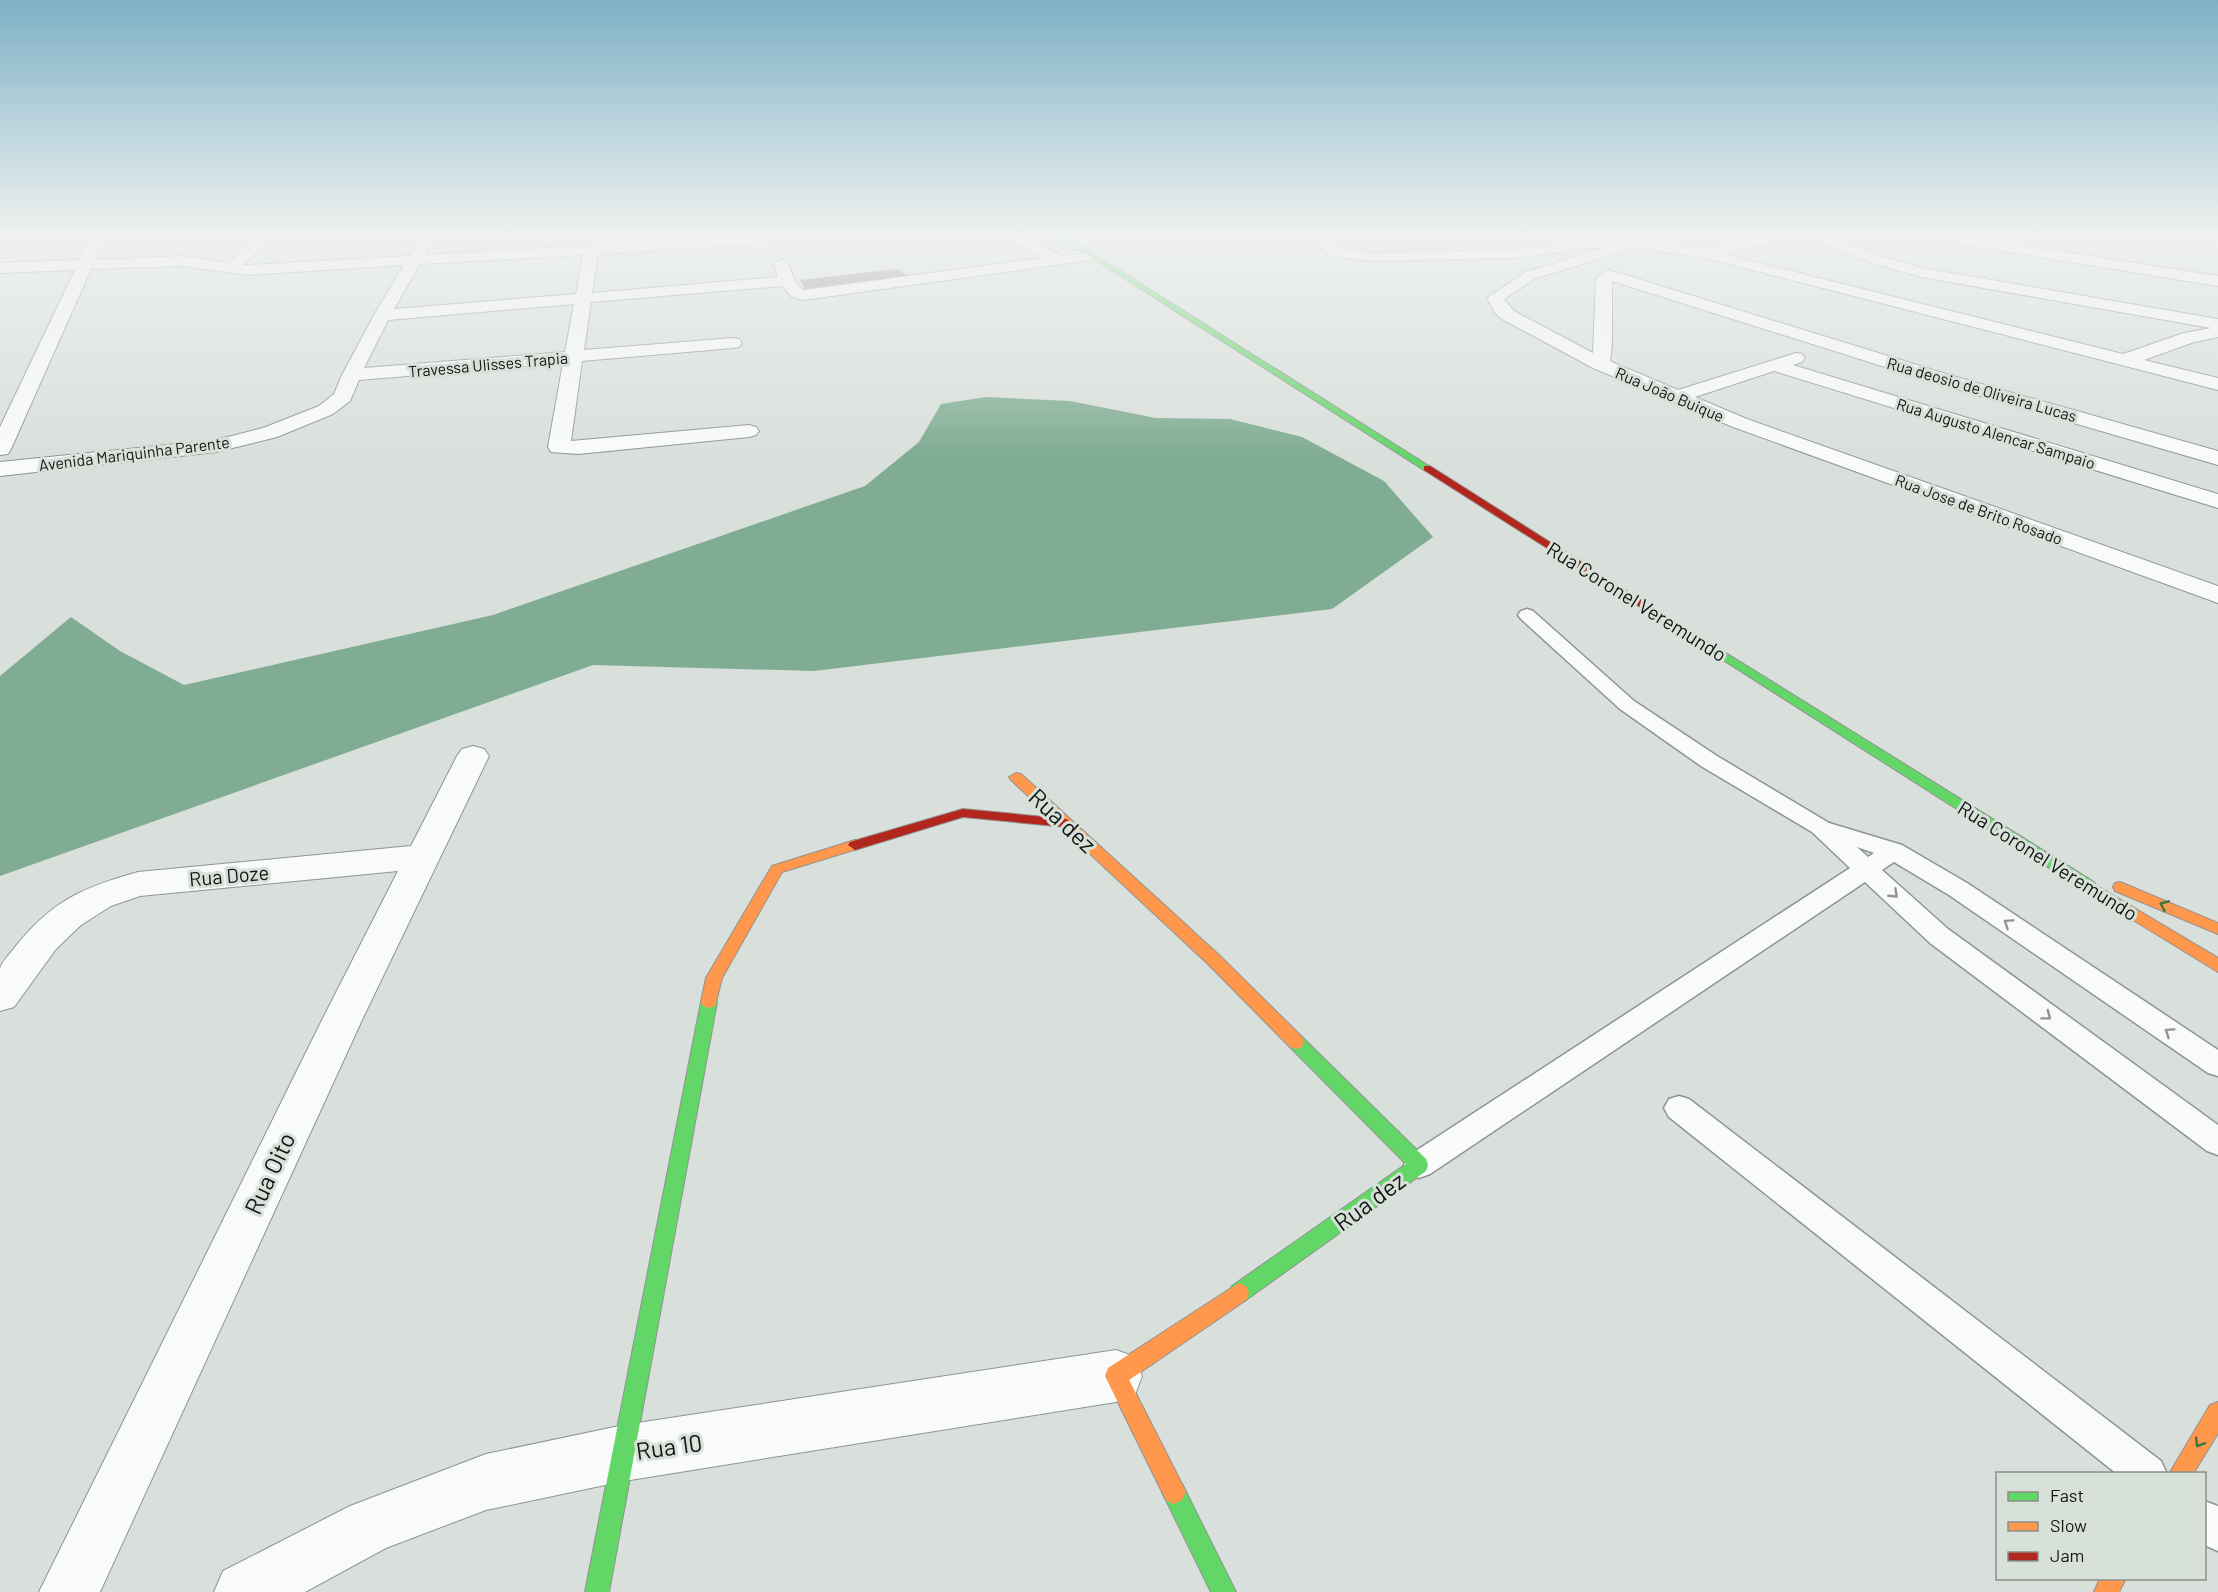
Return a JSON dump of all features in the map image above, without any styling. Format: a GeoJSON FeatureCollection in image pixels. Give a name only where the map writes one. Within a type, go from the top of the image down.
{"type":"FeatureCollection","features":[{"type":"Feature","properties":{"kind":"main road","name":"Rua Coronel Veremundo"},"geometry":{"type":"LineString","coordinates":[[1174,308],[2024,846],[2218,966]]}},
{"type":"Feature","properties":{"kind":"main road","name":"Rua dez"},"geometry":{"type":"LineString","coordinates":[[1016,777],[1223,969],[1419,1165],[1276,1269],[1116,1376]]}},
{"type":"Feature","properties":{"kind":"main road"},"geometry":{"type":"LineString","coordinates":[[597,1592],[714,978],[777,869],[963,813],[1066,823]]}},
{"type":"Feature","properties":{"kind":"main road"},"geometry":{"type":"LineString","coordinates":[[2024,846],[2218,928]]}},
{"type":"Feature","properties":{"kind":"main road"},"geometry":{"type":"LineString","coordinates":[[1116,1376],[1224,1592]]}},
{"type":"Feature","properties":{"kind":"main road"},"geometry":{"type":"LineString","coordinates":[[2181,1472],[2218,1413]]}},
{"type":"Feature","properties":{"kind":"street"},"geometry":{"type":"LineString","coordinates":[[0,449],[66,308]]}},
{"type":"Feature","properties":{"kind":"street","name":"Avenida Mariquinha Parente"},"geometry":{"type":"LineString","coordinates":[[0,469],[216,446],[270,433],[326,410],[343,397],[351,375],[386,308]]}},
{"type":"Feature","properties":{"kind":"street"},"geometry":{"type":"LineString","coordinates":[[382,315],[462,308]]}},
{"type":"Feature","properties":{"kind":"street"},"geometry":{"type":"LineString","coordinates":[[582,308],[560,447],[578,448],[749,431]]}},
{"type":"Feature","properties":{"kind":"street","name":"Rua João Buique"},"geometry":{"type":"LineString","coordinates":[[1501,308],[1508,315],[1600,364],[1676,398],[1740,423]]}},
{"type":"Feature","properties":{"kind":"street","name":"Rua João Buique"},"geometry":{"type":"LineString","coordinates":[[1600,364],[1604,308]]}},
{"type":"Feature","properties":{"kind":"street","name":"Rua deosio de Oliveira Lucas"},"geometry":{"type":"LineString","coordinates":[[1716,308],[1835,346],[2218,458]]}},
{"type":"Feature","properties":{"kind":"street"},"geometry":{"type":"LineString","coordinates":[[1921,308],[2218,384]]}},
{"type":"Feature","properties":{"kind":"street"},"geometry":{"type":"LineString","coordinates":[[2128,308],[2218,324]]}},
{"type":"Feature","properties":{"kind":"street"},"geometry":{"type":"LineString","coordinates":[[2125,360],[2190,337],[2218,332]]}},
{"type":"Feature","properties":{"kind":"street","name":"Travessa Ulisses Trapia"},"geometry":{"type":"LineString","coordinates":[[351,375],[733,343]]}},
{"type":"Feature","properties":{"kind":"street"},"geometry":{"type":"LineString","coordinates":[[1676,398],[1835,346]]}},
{"type":"Feature","properties":{"kind":"street","name":"Rua Augusto Alencar Sampaio"},"geometry":{"type":"LineString","coordinates":[[1774,365],[2218,501]]}},
{"type":"Feature","properties":{"kind":"street","name":"Rua Jose de Brito Rosado"},"geometry":{"type":"LineString","coordinates":[[1740,423],[2218,595]]}},
{"type":"Feature","properties":{"kind":"street","name":"Rua Oito"},"geometry":{"type":"LineString","coordinates":[[69,1592],[422,857],[473,756]]}},
{"type":"Feature","properties":{"kind":"street","name":"Rua Doze"},"geometry":{"type":"LineString","coordinates":[[0,996],[49,932],[97,898],[138,884],[422,857]]}},
{"type":"Feature","properties":{"kind":"street","name":"Rua 10"},"geometry":{"type":"LineString","coordinates":[[244,1592],[370,1526],[486,1482],[624,1453],[1116,1376]]}},
{"type":"Feature","properties":{"kind":"lane"},"geometry":{"type":"LineString","coordinates":[[1527,615],[1627,705],[1709,761],[1820,827],[1939,936],[2218,1142]]}},
{"type":"Feature","properties":{"kind":"lane"},"geometry":{"type":"LineString","coordinates":[[1820,827],[1894,851],[1958,889],[2218,1065]]}},
{"type":"Feature","properties":{"kind":"lane"},"geometry":{"type":"LineString","coordinates":[[1419,1165],[1894,851]]}},
{"type":"Feature","properties":{"kind":"lane"},"geometry":{"type":"LineString","coordinates":[[1679,1108],[2147,1472]]}},
{"type":"Feature","properties":{"kind":"lane"},"geometry":{"type":"LineString","coordinates":[[2206,1521],[2218,1531]]}},
{"type":"Feature","properties":{"kind":"shaded area"},"geometry":{"type":"Polygon","coordinates":[[[986,397],[1070,401],[1156,418],[1230,419],[1302,437],[1384,481],[1433,537],[1332,609],[814,671],[593,665],[0,876],[0,676],[71,617],[120,651],[184,685],[493,615],[865,486],[919,442],[941,404],[986,397]]]}},
{"type":"Feature","properties":{"kind":"traffic: fast"},"geometry":{"type":"LineString","coordinates":[[1175,308],[1427,468]]}},
{"type":"Feature","properties":{"kind":"traffic: fast"},"geometry":{"type":"LineString","coordinates":[[1655,612],[2089,886]]}},
{"type":"Feature","properties":{"kind":"traffic: fast"},"geometry":{"type":"LineString","coordinates":[[597,1592],[709,1002]]}},
{"type":"Feature","properties":{"kind":"traffic: fast"},"geometry":{"type":"LineString","coordinates":[[1239,1293],[1419,1165],[1296,1042]]}},
{"type":"Feature","properties":{"kind":"traffic: fast"},"geometry":{"type":"LineString","coordinates":[[1174,1492],[1224,1592]]}},
{"type":"Feature","properties":{"kind":"traffic: slow"},"geometry":{"type":"LineString","coordinates":[[1016,777],[1214,960],[1296,1042]]}},
{"type":"Feature","properties":{"kind":"traffic: slow"},"geometry":{"type":"LineString","coordinates":[[709,1002],[714,978],[777,869],[855,845]]}},
{"type":"Feature","properties":{"kind":"traffic: slow"},"geometry":{"type":"LineString","coordinates":[[2089,886],[2218,966]]}},
{"type":"Feature","properties":{"kind":"traffic: slow"},"geometry":{"type":"LineString","coordinates":[[2120,887],[2218,929]]}},
{"type":"Feature","properties":{"kind":"traffic: slow"},"geometry":{"type":"LineString","coordinates":[[1174,1492],[1116,1376],[1239,1293]]}},
{"type":"Feature","properties":{"kind":"traffic: slow"},"geometry":{"type":"LineString","coordinates":[[2181,1472],[2218,1413]]}},
{"type":"Feature","properties":{"kind":"traffic: slow"},"geometry":{"type":"LineString","coordinates":[[2106,1592],[2113,1580]]}},
{"type":"Feature","properties":{"kind":"traffic: jam"},"geometry":{"type":"LineString","coordinates":[[1427,468],[1655,612]]}},
{"type":"Feature","properties":{"kind":"traffic: jam"},"geometry":{"type":"LineString","coordinates":[[855,845],[963,813],[1066,823]]}}]}
